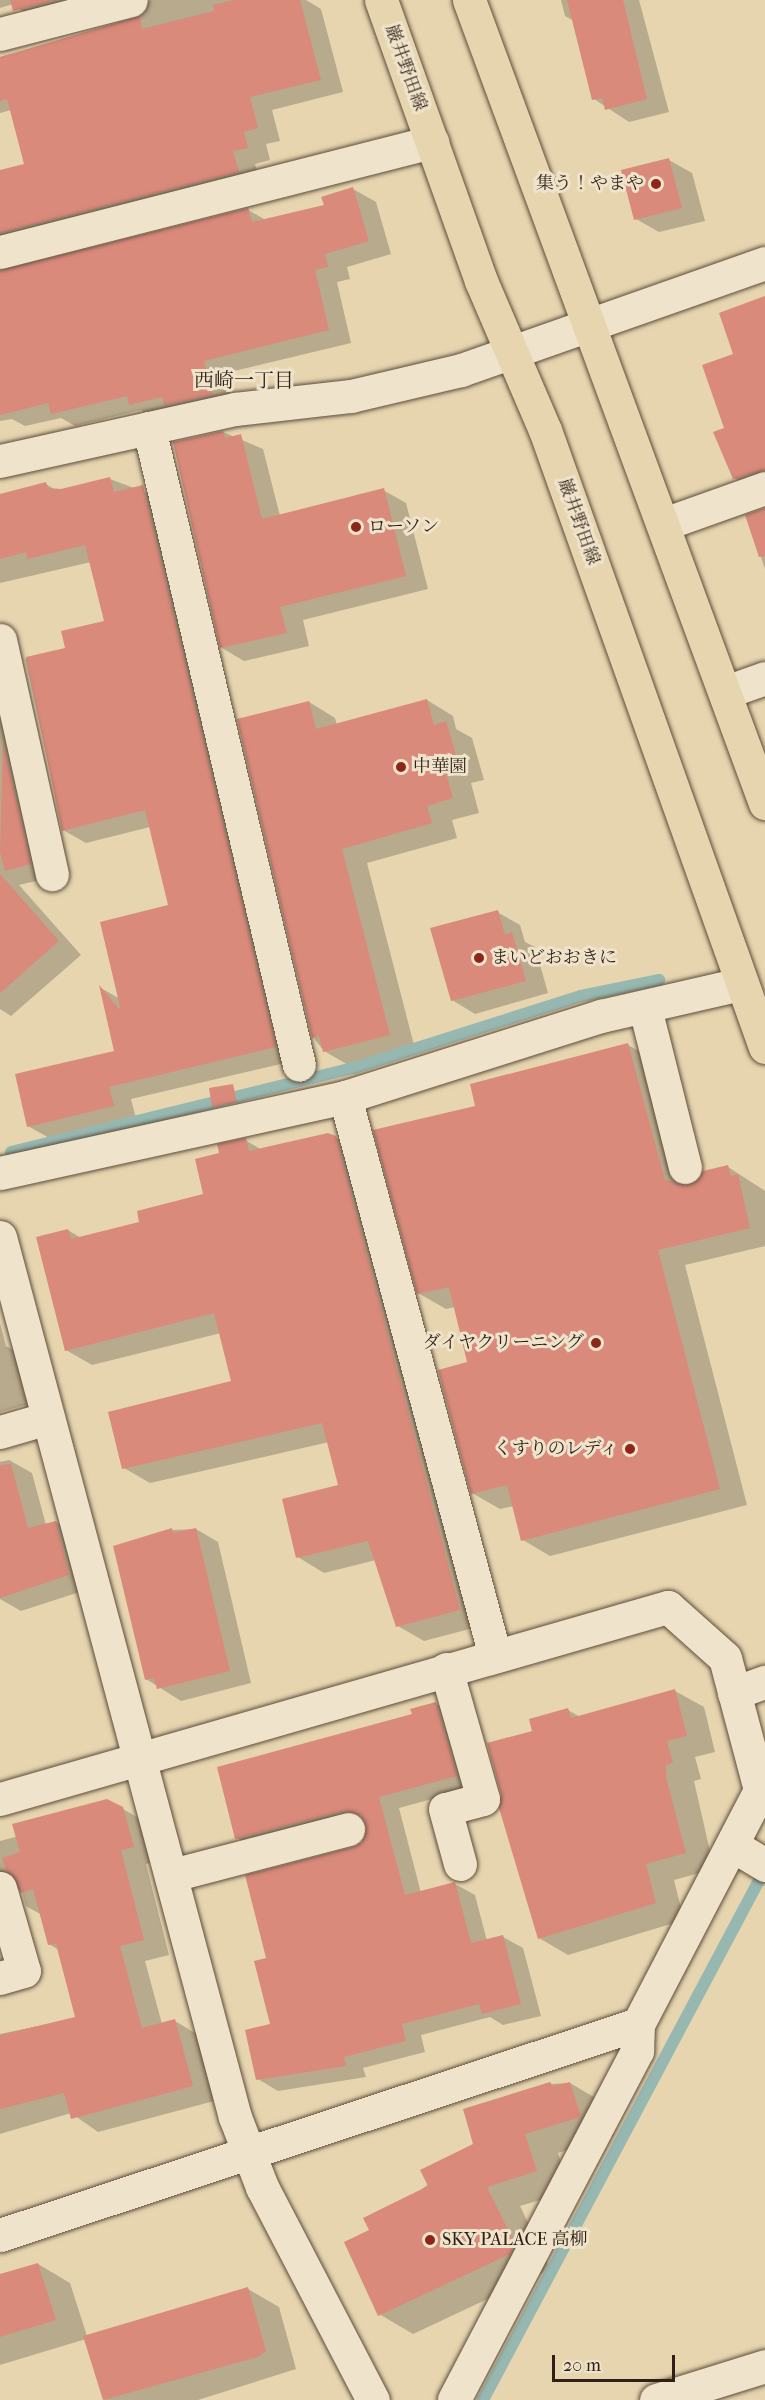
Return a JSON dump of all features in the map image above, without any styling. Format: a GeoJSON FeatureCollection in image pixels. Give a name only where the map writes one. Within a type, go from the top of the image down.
{"type":"FeatureCollection","features":[{"type":"Feature","properties":{"kind":"main road","name":"巌井野田線"},"geometry":{"type":"LineString","coordinates":[[381,0],[512,353],[553,452],[765,1047]]}},
{"type":"Feature","properties":{"kind":"main road"},"geometry":{"type":"LineString","coordinates":[[469,0],[765,803]]}},
{"type":"Feature","properties":{"kind":"street"},"geometry":{"type":"LineString","coordinates":[[0,34],[131,0]]}},
{"type":"Feature","properties":{"kind":"street"},"geometry":{"type":"LineString","coordinates":[[0,252],[432,142]]}},
{"type":"Feature","properties":{"kind":"street"},"geometry":{"type":"LineString","coordinates":[[0,462],[235,409],[351,396],[512,353],[765,263]]}},
{"type":"Feature","properties":{"kind":"street"},"geometry":{"type":"LineString","coordinates":[[149,428],[299,1065]]}},
{"type":"Feature","properties":{"kind":"street"},"geometry":{"type":"LineString","coordinates":[[664,524],[765,488]]}},
{"type":"Feature","properties":{"kind":"street"},"geometry":{"type":"LineString","coordinates":[[0,640],[8,717],[52,874]]}},
{"type":"Feature","properties":{"kind":"street"},"geometry":{"type":"LineString","coordinates":[[726,692],[765,678]]}},
{"type":"Feature","properties":{"kind":"street"},"geometry":{"type":"LineString","coordinates":[[0,1173],[345,1097],[600,1016],[645,1008],[741,984]]}},
{"type":"Feature","properties":{"kind":"street"},"geometry":{"type":"LineString","coordinates":[[645,1008],[685,1167]]}},
{"type":"Feature","properties":{"kind":"street"},"geometry":{"type":"LineString","coordinates":[[345,1097],[495,1656]]}},
{"type":"Feature","properties":{"kind":"street"},"geometry":{"type":"LineString","coordinates":[[0,1237],[248,2155],[374,2400]]}},
{"type":"Feature","properties":{"kind":"street"},"geometry":{"type":"LineString","coordinates":[[0,1432],[48,1418]]}},
{"type":"Feature","properties":{"kind":"street"},"geometry":{"type":"LineString","coordinates":[[0,1799],[668,1607],[725,1658],[760,1790],[750,1856],[638,2024],[637,2051],[454,2400]]}},
{"type":"Feature","properties":{"kind":"street"},"geometry":{"type":"LineString","coordinates":[[446,1669],[483,1799],[445,1809],[460,1864]]}},
{"type":"Feature","properties":{"kind":"street"},"geometry":{"type":"LineString","coordinates":[[734,1693],[765,1682]]}},
{"type":"Feature","properties":{"kind":"street"},"geometry":{"type":"LineString","coordinates":[[172,1875],[348,1829]]}},
{"type":"Feature","properties":{"kind":"street"},"geometry":{"type":"LineString","coordinates":[[0,1888],[24,1971],[0,1977]]}},
{"type":"Feature","properties":{"kind":"street"},"geometry":{"type":"LineString","coordinates":[[0,2235],[248,2155],[638,2024]]}},
{"type":"Feature","properties":{"kind":"street"},"geometry":{"type":"LineString","coordinates":[[656,2400],[765,2366]]}},
{"type":"Feature","properties":{"kind":"building"},"geometry":{"type":"Polygon","coordinates":[[[10,0],[56,0],[13,11],[10,0]]]}},
{"type":"Feature","properties":{"kind":"building"},"geometry":{"type":"Polygon","coordinates":[[[234,0],[300,0],[321,80],[250,97],[258,128],[244,132],[248,148],[233,151],[239,172],[0,233],[0,170],[24,164],[7,99],[0,101],[0,57],[140,16],[142,29],[214,11],[213,5],[234,0]]]}},
{"type":"Feature","properties":{"kind":"building"},"geometry":{"type":"Polygon","coordinates":[[[567,0],[623,0],[647,99],[605,110],[602,98],[592,100],[567,0]]]}},
{"type":"Feature","properties":{"kind":"building"},"geometry":{"type":"Polygon","coordinates":[[[669,158],[682,208],[634,220],[621,170],[669,158]]]}},
{"type":"Feature","properties":{"kind":"building"},"geometry":{"type":"Polygon","coordinates":[[[353,187],[369,241],[325,254],[328,267],[315,270],[329,330],[204,361],[213,395],[164,405],[162,397],[129,405],[127,396],[51,414],[48,403],[0,415],[0,270],[248,208],[252,222],[324,205],[321,197],[353,187]]]}},
{"type":"Feature","properties":{"kind":"building"},"geometry":{"type":"Polygon","coordinates":[[[765,296],[765,470],[733,479],[713,432],[724,428],[702,365],[733,354],[719,313],[765,296]]]}},
{"type":"Feature","properties":{"kind":"building"},"geometry":{"type":"Polygon","coordinates":[[[223,431],[225,438],[241,434],[262,519],[384,488],[406,576],[280,607],[287,633],[220,648],[173,442],[223,431]]]}},
{"type":"Feature","properties":{"kind":"building"},"geometry":{"type":"Polygon","coordinates":[[[110,477],[114,492],[143,485],[276,1047],[109,1087],[114,1106],[27,1127],[15,1074],[114,1051],[99,985],[121,1011],[100,922],[168,905],[145,810],[62,831],[26,657],[65,648],[61,631],[104,621],[85,545],[27,559],[26,552],[0,559],[0,494],[46,482],[48,488],[61,489],[110,477]]]}},
{"type":"Feature","properties":{"kind":"building"},"geometry":{"type":"Polygon","coordinates":[[[765,508],[765,556],[759,557],[745,515],[765,508]]]}},
{"type":"Feature","properties":{"kind":"building"},"geometry":{"type":"Polygon","coordinates":[[[427,699],[434,725],[446,721],[459,765],[445,769],[453,798],[427,806],[432,823],[342,849],[390,1035],[323,1052],[319,1036],[312,1038],[237,719],[309,701],[316,729],[427,699]]]}},
{"type":"Feature","properties":{"kind":"building"},"geometry":{"type":"Polygon","coordinates":[[[3,742],[31,864],[5,871],[0,852],[3,742]]]}},
{"type":"Feature","properties":{"kind":"building"},"geometry":{"type":"Polygon","coordinates":[[[0,874],[59,941],[0,993],[0,874]]]}},
{"type":"Feature","properties":{"kind":"building","name":"まいどおおきに"},"geometry":{"type":"Polygon","coordinates":[[[498,910],[505,935],[512,932],[526,981],[451,1001],[430,928],[498,910]]]}},
{"type":"Feature","properties":{"kind":"building"},"geometry":{"type":"Polygon","coordinates":[[[628,1043],[665,1180],[689,1185],[703,1171],[728,1165],[731,1176],[738,1174],[750,1228],[658,1250],[720,1489],[521,1541],[507,1485],[471,1494],[438,1370],[467,1362],[449,1287],[417,1294],[373,1130],[475,1106],[470,1084],[628,1043]]]}},
{"type":"Feature","properties":{"kind":"building"},"geometry":{"type":"Polygon","coordinates":[[[233,1084],[237,1102],[212,1107],[209,1088],[233,1084]]]}},
{"type":"Feature","properties":{"kind":"building"},"geometry":{"type":"Polygon","coordinates":[[[328,1133],[336,1136],[460,1610],[396,1627],[368,1541],[296,1558],[282,1499],[338,1485],[322,1423],[122,1469],[108,1412],[231,1381],[214,1313],[65,1351],[36,1237],[68,1229],[71,1239],[139,1222],[137,1211],[203,1194],[195,1159],[219,1153],[217,1144],[246,1138],[249,1151],[328,1133]]]}},
{"type":"Feature","properties":{"kind":"building"},"geometry":{"type":"Polygon","coordinates":[[[11,1464],[28,1528],[56,1521],[69,1575],[0,1598],[0,1465],[11,1464]]]}},
{"type":"Feature","properties":{"kind":"building"},"geometry":{"type":"Polygon","coordinates":[[[172,1528],[173,1533],[196,1528],[230,1671],[157,1689],[154,1678],[145,1680],[113,1546],[172,1528]]]}},
{"type":"Feature","properties":{"kind":"building"},"geometry":{"type":"Polygon","coordinates":[[[675,1689],[687,1736],[667,1741],[673,1763],[666,1765],[666,1777],[686,1853],[646,1864],[656,1903],[538,1939],[499,1808],[501,1794],[487,1743],[532,1731],[529,1719],[568,1708],[571,1718],[675,1689]]]}},
{"type":"Feature","properties":{"kind":"building"},"geometry":{"type":"Polygon","coordinates":[[[436,1702],[457,1776],[379,1797],[405,1895],[455,1882],[471,1943],[503,1935],[521,2004],[482,2014],[479,2004],[402,2024],[406,2041],[344,2057],[346,2066],[256,2080],[245,2030],[270,2024],[254,1961],[266,1958],[245,1875],[353,1847],[362,1842],[366,1825],[361,1815],[344,1811],[235,1839],[217,1767],[412,1714],[410,1709],[436,1702]]]}},
{"type":"Feature","properties":{"kind":"building"},"geometry":{"type":"Polygon","coordinates":[[[107,1799],[123,1807],[134,1847],[121,1850],[144,1940],[120,1946],[142,2028],[175,2019],[193,2086],[71,2119],[64,2093],[0,2109],[0,2035],[75,2017],[56,1944],[48,1945],[33,1889],[21,1893],[6,1870],[2,1858],[20,1852],[12,1824],[107,1799]]]}},
{"type":"Feature","properties":{"kind":"building","name":"SKY PALACE 高柳"},"geometry":{"type":"Polygon","coordinates":[[[550,2082],[553,2086],[570,2082],[581,2117],[525,2134],[537,2171],[487,2187],[515,2244],[510,2254],[378,2316],[344,2242],[369,2230],[363,2218],[428,2186],[420,2170],[473,2144],[463,2109],[550,2082]]]}},
{"type":"Feature","properties":{"kind":"building"},"geometry":{"type":"Polygon","coordinates":[[[38,2263],[56,2320],[0,2337],[0,2274],[38,2263]]]}},
{"type":"Feature","properties":{"kind":"building"},"geometry":{"type":"Polygon","coordinates":[[[248,2287],[266,2351],[258,2357],[103,2400],[83,2336],[248,2287]]]}},
{"type":"Feature","properties":{"kind":"waterway"},"geometry":{"type":"LineString","coordinates":[[11,1152],[354,1068],[581,996],[659,980]]}},
{"type":"Feature","properties":{"kind":"waterway"},"geometry":{"type":"LineString","coordinates":[[483,2400],[765,1869]]}},
{"type":"Feature","properties":{"kind":"place","name":"集う！やまや"},"geometry":{"type":"Point","coordinates":[656,184]}},
{"type":"Feature","properties":{"kind":"place","name":"ローソン"},"geometry":{"type":"Point","coordinates":[356,527]}},
{"type":"Feature","properties":{"kind":"place","name":"中華園"},"geometry":{"type":"Point","coordinates":[401,767]}},
{"type":"Feature","properties":{"kind":"place","name":"まいどおおきに"},"geometry":{"type":"Point","coordinates":[479,958]}},
{"type":"Feature","properties":{"kind":"place","name":"ダイヤクリーニング"},"geometry":{"type":"Point","coordinates":[596,1343]}},
{"type":"Feature","properties":{"kind":"place","name":"くすりのレディ"},"geometry":{"type":"Point","coordinates":[630,1449]}},
{"type":"Feature","properties":{"kind":"place","name":"SKY PALACE 高柳"},"geometry":{"type":"Point","coordinates":[430,2240]}},
{"type":"Feature","properties":{"kind":"district","name":"西崎一丁目"},"geometry":{"type":"Point","coordinates":[244,380]}}]}
